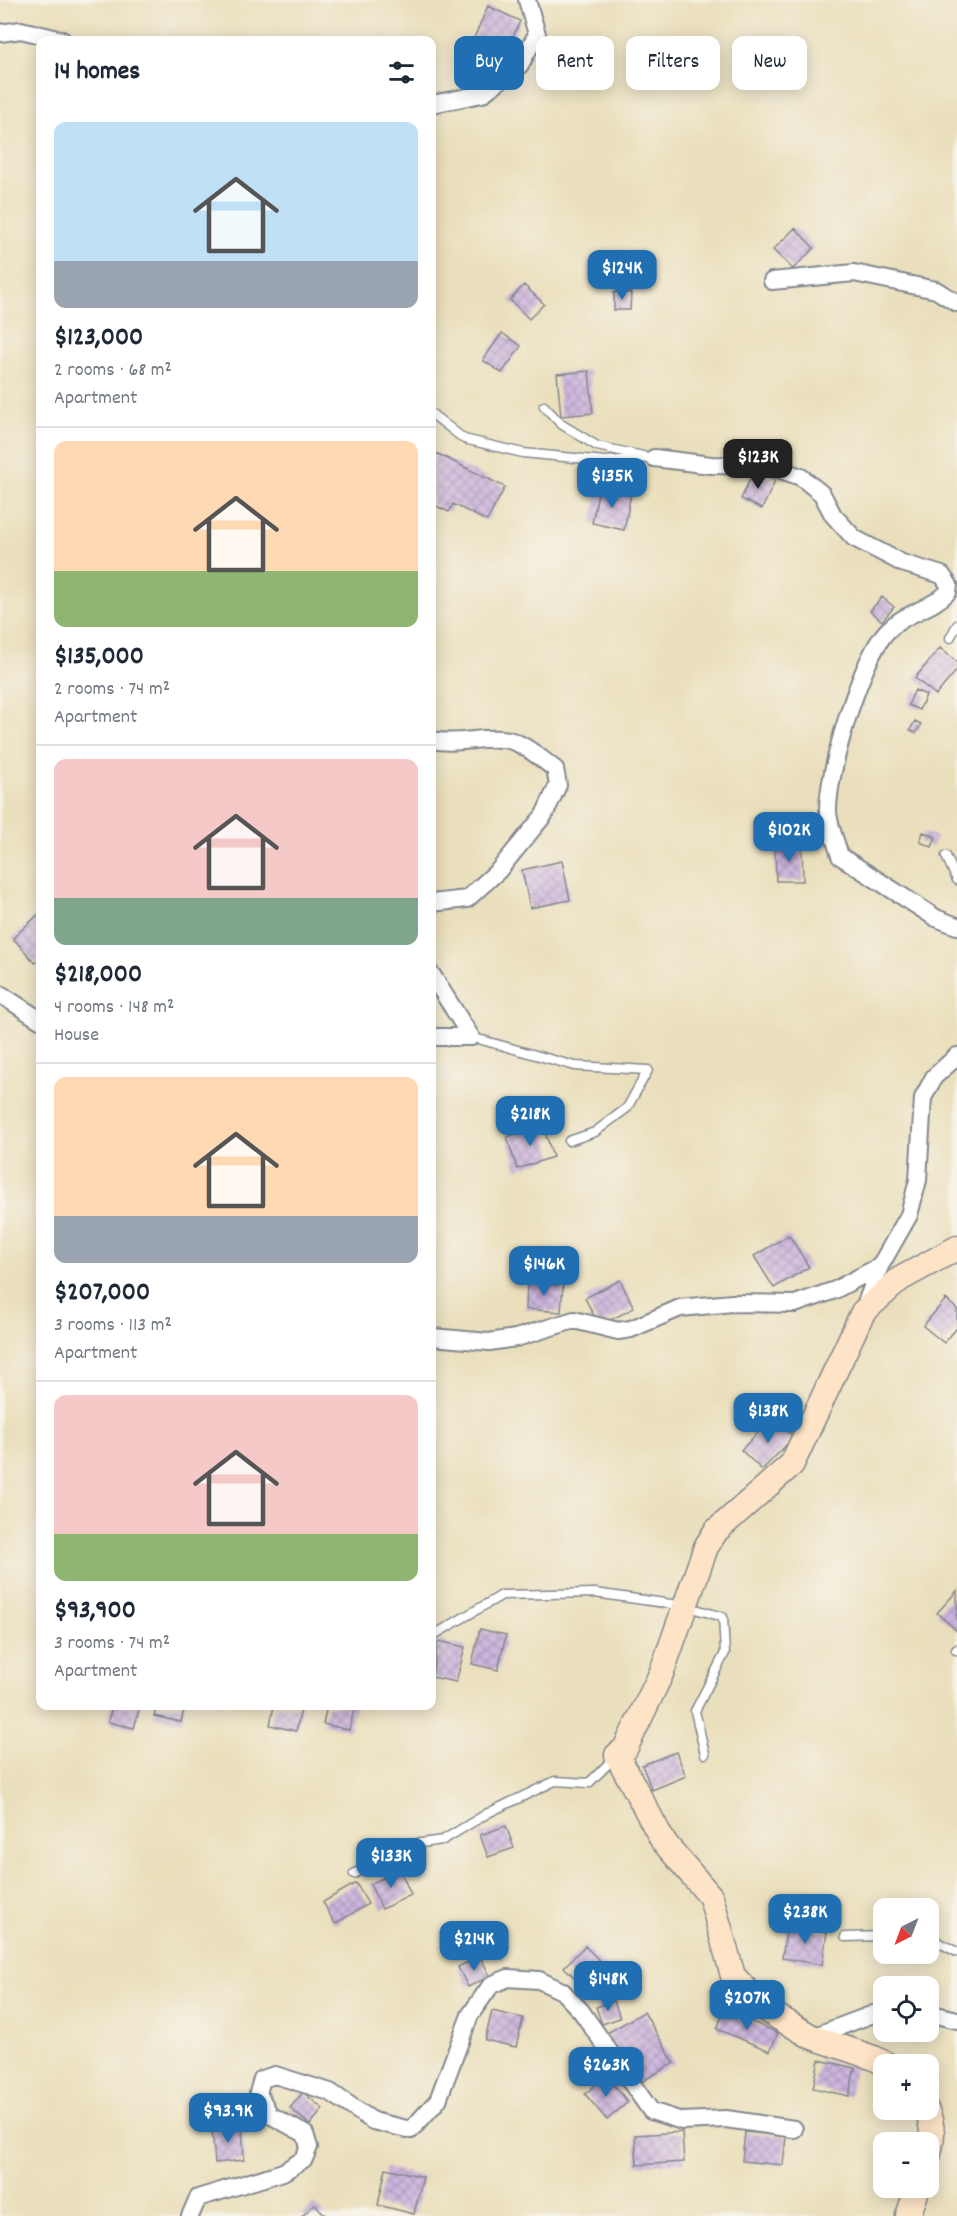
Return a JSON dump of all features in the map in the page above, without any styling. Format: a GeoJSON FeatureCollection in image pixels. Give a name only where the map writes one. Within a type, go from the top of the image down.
{"type":"FeatureCollection","features":[{"type":"Feature","properties":{"kind":"street"},"geometry":{"type":"LineString","coordinates":[[436,103],[482,94],[520,65],[537,34],[527,0]]}},
{"type":"Feature","properties":{"kind":"street"},"geometry":{"type":"LineString","coordinates":[[0,33],[21,30],[46,36]]}},
{"type":"Feature","properties":{"kind":"street"},"geometry":{"type":"LineString","coordinates":[[772,281],[854,273],[936,290],[957,303]]}},
{"type":"Feature","properties":{"kind":"street"},"geometry":{"type":"LineString","coordinates":[[654,458],[711,465],[769,466],[801,477],[822,494],[834,514],[854,538],[902,563],[942,575],[953,582],[941,599],[916,610],[888,629],[873,651],[831,774],[828,813],[840,856],[936,918],[957,926]]}},
{"type":"Feature","properties":{"kind":"street"},"geometry":{"type":"LineString","coordinates":[[436,741],[448,743],[504,739],[524,747],[555,769],[558,785],[544,815],[499,870],[467,899],[436,903]]}},
{"type":"Feature","properties":{"kind":"street"},"geometry":{"type":"LineString","coordinates":[[436,981],[471,1037]]}},
{"type":"Feature","properties":{"kind":"street"},"geometry":{"type":"LineString","coordinates":[[0,994],[36,1017]]}},
{"type":"Feature","properties":{"kind":"street"},"geometry":{"type":"LineString","coordinates":[[436,1037],[471,1037]]}},
{"type":"Feature","properties":{"kind":"street"},"geometry":{"type":"LineString","coordinates":[[873,2058],[812,2037],[766,2010],[733,1976],[711,1898],[663,1841],[617,1755],[625,1749],[661,1674],[706,1547],[716,1531],[792,1464],[863,1312],[880,1266],[909,1215],[918,1180],[923,1098],[934,1077],[957,1056]]}},
{"type":"Feature","properties":{"kind":"street"},"geometry":{"type":"LineString","coordinates":[[863,1312],[900,1279],[957,1248]]}},
{"type":"Feature","properties":{"kind":"street"},"geometry":{"type":"LineString","coordinates":[[436,1337],[489,1342],[516,1338],[574,1320],[618,1331],[631,1329],[680,1308],[732,1303],[795,1304],[835,1290],[880,1266]]}},
{"type":"Feature","properties":{"kind":"street"},"geometry":{"type":"LineString","coordinates":[[190,2216],[198,2198],[283,2172],[304,2159],[309,2147],[304,2134],[270,2115],[258,2092],[262,2079],[275,2075],[330,2092],[373,2121],[411,2130],[438,2100],[470,2015],[491,1985],[508,1978],[539,1980],[562,1991],[581,2011],[651,2111],[682,2121],[726,2119],[794,2130]]}},
{"type":"Feature","properties":{"kind":"street"},"geometry":{"type":"LineString","coordinates":[[812,2037],[873,2014]]}},
{"type":"Feature","properties":{"kind":"street"},"geometry":{"type":"LineString","coordinates":[[939,2016],[957,2020]]}},
{"type":"Feature","properties":{"kind":"street"},"geometry":{"type":"LineString","coordinates":[[908,2216],[914,2198]]}},
{"type":"Feature","properties":{"kind":"lane"},"geometry":{"type":"LineString","coordinates":[[544,406],[561,424],[597,446],[654,458]]}},
{"type":"Feature","properties":{"kind":"lane"},"geometry":{"type":"LineString","coordinates":[[436,417],[464,439],[523,453],[605,461],[654,458]]}},
{"type":"Feature","properties":{"kind":"lane"},"geometry":{"type":"LineString","coordinates":[[950,638],[957,625]]}},
{"type":"Feature","properties":{"kind":"lane"},"geometry":{"type":"LineString","coordinates":[[946,856],[957,880]]}},
{"type":"Feature","properties":{"kind":"lane"},"geometry":{"type":"LineString","coordinates":[[471,1037],[575,1066],[648,1070],[627,1108],[595,1132],[569,1141]]}},
{"type":"Feature","properties":{"kind":"lane"},"geometry":{"type":"LineString","coordinates":[[436,1634],[502,1595],[595,1593],[685,1606],[723,1617],[725,1653],[695,1711],[705,1754]]}},
{"type":"Feature","properties":{"kind":"lane"},"geometry":{"type":"LineString","coordinates":[[354,1874],[400,1846],[443,1840],[488,1813],[555,1781],[589,1783],[617,1755]]}},
{"type":"Feature","properties":{"kind":"lane"},"geometry":{"type":"LineString","coordinates":[[845,1937],[873,1936]]}},
{"type":"Feature","properties":{"kind":"lane"},"geometry":{"type":"LineString","coordinates":[[939,1942],[957,1952]]}},
{"type":"Feature","properties":{"kind":"building"},"geometry":{"type":"Polygon","coordinates":[[[488,6],[520,21],[513,36],[475,36],[488,6]]]}},
{"type":"Feature","properties":{"kind":"building"},"geometry":{"type":"Polygon","coordinates":[[[795,228],[814,248],[793,269],[773,250],[795,228]]]}},
{"type":"Feature","properties":{"kind":"building"},"geometry":{"type":"Polygon","coordinates":[[[524,285],[544,304],[529,319],[510,300],[524,285]]]}},
{"type":"Feature","properties":{"kind":"building"},"geometry":{"type":"Polygon","coordinates":[[[614,292],[631,293],[630,310],[614,310],[614,292]]]}},
{"type":"Feature","properties":{"kind":"building"},"geometry":{"type":"Polygon","coordinates":[[[502,333],[521,346],[502,373],[483,360],[502,333]]]}},
{"type":"Feature","properties":{"kind":"building"},"geometry":{"type":"Polygon","coordinates":[[[589,371],[593,413],[561,416],[557,374],[589,371]]]}},
{"type":"Feature","properties":{"kind":"building"},"geometry":{"type":"Polygon","coordinates":[[[436,453],[505,487],[487,521],[453,504],[449,512],[436,506],[436,453]]]}},
{"type":"Feature","properties":{"kind":"building"},"geometry":{"type":"Polygon","coordinates":[[[753,472],[775,481],[762,509],[741,499],[753,472]]]}},
{"type":"Feature","properties":{"kind":"building"},"geometry":{"type":"Polygon","coordinates":[[[599,488],[631,494],[624,530],[592,523],[599,488]]]}},
{"type":"Feature","properties":{"kind":"building"},"geometry":{"type":"Polygon","coordinates":[[[882,597],[894,607],[882,621],[870,611],[882,597]]]}},
{"type":"Feature","properties":{"kind":"building"},"geometry":{"type":"Polygon","coordinates":[[[940,648],[957,662],[957,670],[936,695],[915,678],[940,648]]]}},
{"type":"Feature","properties":{"kind":"building"},"geometry":{"type":"Polygon","coordinates":[[[915,690],[926,695],[919,710],[908,705],[915,690]]]}},
{"type":"Feature","properties":{"kind":"building"},"geometry":{"type":"Polygon","coordinates":[[[915,721],[921,724],[916,733],[910,730],[915,721]]]}},
{"type":"Feature","properties":{"kind":"building"},"geometry":{"type":"Polygon","coordinates":[[[923,832],[936,837],[932,847],[920,842],[923,832]]]}},
{"type":"Feature","properties":{"kind":"building"},"geometry":{"type":"Polygon","coordinates":[[[802,844],[803,881],[776,881],[775,845],[802,844]]]}},
{"type":"Feature","properties":{"kind":"building"},"geometry":{"type":"Polygon","coordinates":[[[562,861],[570,900],[530,908],[522,870],[562,861]]]}},
{"type":"Feature","properties":{"kind":"building"},"geometry":{"type":"Polygon","coordinates":[[[36,917],[35,963],[13,938],[36,917]]]}},
{"type":"Feature","properties":{"kind":"building"},"geometry":{"type":"Polygon","coordinates":[[[543,1125],[553,1157],[517,1169],[507,1137],[543,1125]]]}},
{"type":"Feature","properties":{"kind":"building"},"geometry":{"type":"Polygon","coordinates":[[[789,1235],[809,1267],[774,1288],[754,1256],[789,1235]]]}},
{"type":"Feature","properties":{"kind":"building"},"geometry":{"type":"Polygon","coordinates":[[[620,1280],[634,1308],[599,1326],[585,1298],[620,1280]]]}},
{"type":"Feature","properties":{"kind":"building"},"geometry":{"type":"Polygon","coordinates":[[[527,1283],[563,1285],[561,1312],[526,1309],[527,1283]]]}},
{"type":"Feature","properties":{"kind":"building"},"geometry":{"type":"Polygon","coordinates":[[[946,1299],[957,1309],[957,1328],[944,1343],[923,1326],[946,1299]]]}},
{"type":"Feature","properties":{"kind":"building"},"geometry":{"type":"Polygon","coordinates":[[[773,1417],[794,1437],[762,1470],[741,1450],[773,1417]]]}},
{"type":"Feature","properties":{"kind":"building"},"geometry":{"type":"Polygon","coordinates":[[[957,1591],[957,1631],[937,1613],[957,1591]]]}},
{"type":"Feature","properties":{"kind":"building"},"geometry":{"type":"Polygon","coordinates":[[[480,1629],[506,1635],[498,1670],[472,1664],[480,1629]]]}},
{"type":"Feature","properties":{"kind":"building"},"geometry":{"type":"Polygon","coordinates":[[[438,1641],[465,1647],[456,1682],[436,1678],[438,1641]]]}},
{"type":"Feature","properties":{"kind":"building"},"geometry":{"type":"Polygon","coordinates":[[[111,1710],[139,1710],[134,1728],[108,1722],[111,1710]]]}},
{"type":"Feature","properties":{"kind":"building"},"geometry":{"type":"Polygon","coordinates":[[[156,1710],[184,1710],[181,1722],[154,1716],[156,1710]]]}},
{"type":"Feature","properties":{"kind":"building"},"geometry":{"type":"Polygon","coordinates":[[[273,1710],[301,1710],[296,1731],[270,1725],[273,1710]]]}},
{"type":"Feature","properties":{"kind":"building"},"geometry":{"type":"Polygon","coordinates":[[[326,1710],[354,1710],[349,1730],[323,1724],[326,1710]]]}},
{"type":"Feature","properties":{"kind":"building"},"geometry":{"type":"Polygon","coordinates":[[[676,1752],[686,1776],[652,1790],[642,1765],[676,1752]]]}},
{"type":"Feature","properties":{"kind":"building"},"geometry":{"type":"Polygon","coordinates":[[[506,1826],[514,1848],[488,1857],[480,1835],[506,1826]]]}},
{"type":"Feature","properties":{"kind":"building"},"geometry":{"type":"Polygon","coordinates":[[[400,1870],[411,1895],[382,1909],[370,1884],[400,1870]]]}},
{"type":"Feature","properties":{"kind":"building"},"geometry":{"type":"Polygon","coordinates":[[[356,1883],[368,1904],[335,1924],[323,1902],[356,1883]]]}},
{"type":"Feature","properties":{"kind":"building"},"geometry":{"type":"Polygon","coordinates":[[[787,1926],[827,1932],[822,1965],[782,1958],[787,1926]]]}},
{"type":"Feature","properties":{"kind":"building"},"geometry":{"type":"Polygon","coordinates":[[[585,1946],[613,1974],[592,1995],[564,1967],[585,1946]]]}},
{"type":"Feature","properties":{"kind":"building"},"geometry":{"type":"Polygon","coordinates":[[[480,1956],[490,1976],[468,1987],[458,1967],[480,1956]]]}},
{"type":"Feature","properties":{"kind":"building"},"geometry":{"type":"Polygon","coordinates":[[[614,2001],[620,2018],[602,2024],[596,2007],[614,2001]]]}},
{"type":"Feature","properties":{"kind":"building"},"geometry":{"type":"Polygon","coordinates":[[[724,2010],[778,2033],[770,2051],[717,2029],[724,2010]]]}},
{"type":"Feature","properties":{"kind":"building"},"geometry":{"type":"Polygon","coordinates":[[[492,2011],[523,2018],[516,2047],[485,2040],[492,2011]]]}},
{"type":"Feature","properties":{"kind":"building"},"geometry":{"type":"Polygon","coordinates":[[[644,2012],[674,2063],[636,2085],[607,2033],[644,2012]]]}},
{"type":"Feature","properties":{"kind":"building"},"geometry":{"type":"Polygon","coordinates":[[[819,2060],[855,2068],[849,2096],[813,2088],[819,2060]]]}},
{"type":"Feature","properties":{"kind":"building"},"geometry":{"type":"Polygon","coordinates":[[[606,2076],[628,2102],[607,2120],[585,2094],[606,2076]]]}},
{"type":"Feature","properties":{"kind":"building"},"geometry":{"type":"Polygon","coordinates":[[[303,2092],[323,2109],[310,2125],[290,2108],[303,2092]]]}},
{"type":"Feature","properties":{"kind":"building"},"geometry":{"type":"Polygon","coordinates":[[[242,2126],[244,2160],[215,2163],[212,2129],[242,2126]]]}},
{"type":"Feature","properties":{"kind":"building"},"geometry":{"type":"Polygon","coordinates":[[[682,2132],[684,2162],[637,2165],[635,2135],[682,2132]]]}},
{"type":"Feature","properties":{"kind":"building"},"geometry":{"type":"Polygon","coordinates":[[[745,2132],[786,2136],[783,2165],[742,2161],[745,2132]]]}},
{"type":"Feature","properties":{"kind":"building"},"geometry":{"type":"Polygon","coordinates":[[[386,2168],[423,2177],[414,2214],[378,2205],[386,2168]]]}},
{"type":"Feature","properties":{"kind":"building"},"geometry":{"type":"Polygon","coordinates":[[[315,2204],[326,2216],[302,2216],[315,2204]]]}}]}
